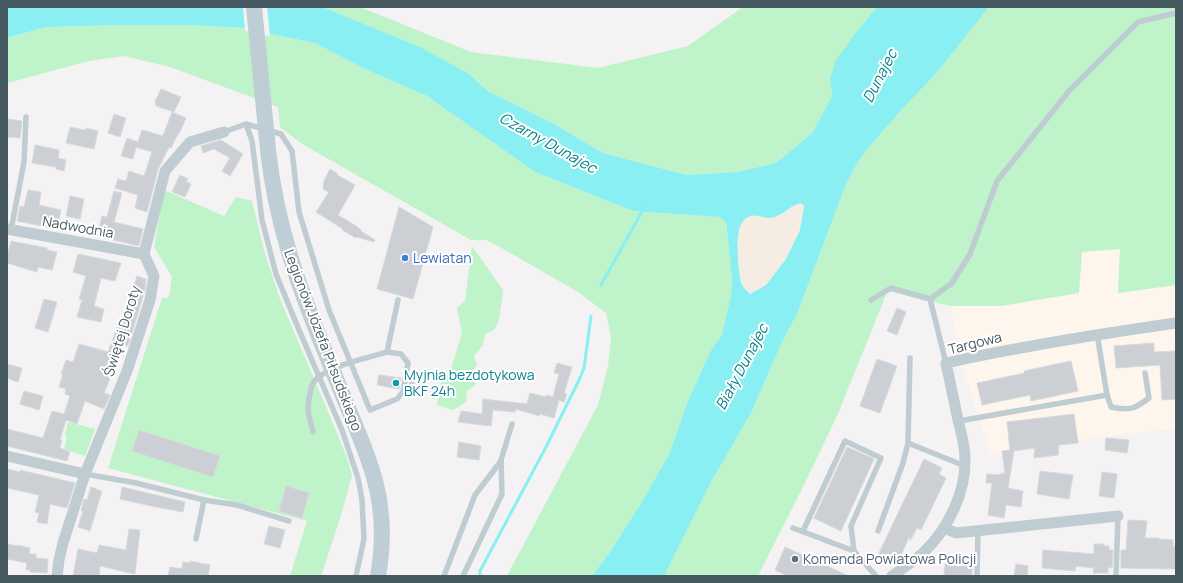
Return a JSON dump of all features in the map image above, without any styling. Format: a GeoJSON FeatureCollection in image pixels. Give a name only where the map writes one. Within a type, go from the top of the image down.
{"type":"FeatureCollection","features":[{"type":"Feature","properties":{"kind":"street","name":"Legionów Józefa Piłsudskiego"},"geometry":{"type":"LineString","coordinates":[[254,7],[268,150],[275,198],[284,238],[308,308],[326,373],[366,453],[377,489],[381,518],[381,545],[378,576]]}},
{"type":"Feature","properties":{"kind":"street"},"geometry":{"type":"LineString","coordinates":[[144,254],[165,171],[190,142],[224,132]]}},
{"type":"Feature","properties":{"kind":"street","name":"Nadwodnia"},"geometry":{"type":"LineString","coordinates":[[9,229],[144,254]]}},
{"type":"Feature","properties":{"kind":"street","name":"Świętej Doroty"},"geometry":{"type":"LineString","coordinates":[[57,576],[63,543],[85,474],[127,371],[150,300],[154,276],[144,254]]}},
{"type":"Feature","properties":{"kind":"street","name":"Targowa"},"geometry":{"type":"LineString","coordinates":[[892,576],[924,552],[944,528],[960,492],[965,466],[964,449],[946,363],[979,355],[1097,334],[1176,323]]}},
{"type":"Feature","properties":{"kind":"street"},"geometry":{"type":"LineString","coordinates":[[7,456],[85,474]]}},
{"type":"Feature","properties":{"kind":"street"},"geometry":{"type":"LineString","coordinates":[[944,528],[956,533],[978,532],[1118,516]]}},
{"type":"Feature","properties":{"kind":"lane"},"geometry":{"type":"LineString","coordinates":[[930,299],[952,283],[970,254],[997,181],[1069,91],[1138,22],[1176,13]]}},
{"type":"Feature","properties":{"kind":"lane"},"geometry":{"type":"LineString","coordinates":[[9,229],[24,162],[26,117]]}},
{"type":"Feature","properties":{"kind":"lane"},"geometry":{"type":"LineString","coordinates":[[224,132],[246,124],[281,134],[292,151],[299,212],[329,310],[351,362],[370,410],[397,399],[403,392],[408,363],[401,354],[387,352],[351,362],[326,373],[312,384],[308,408],[313,432]]}},
{"type":"Feature","properties":{"kind":"lane"},"geometry":{"type":"LineString","coordinates":[[246,124],[252,141],[262,220],[276,274],[298,330],[326,373],[342,430],[358,478],[362,500],[364,539],[356,576]]}},
{"type":"Feature","properties":{"kind":"lane"},"geometry":{"type":"LineString","coordinates":[[871,300],[891,288],[930,299]]}},
{"type":"Feature","properties":{"kind":"lane"},"geometry":{"type":"LineString","coordinates":[[930,299],[946,363]]}},
{"type":"Feature","properties":{"kind":"lane"},"geometry":{"type":"LineString","coordinates":[[387,352],[398,300]]}},
{"type":"Feature","properties":{"kind":"lane"},"geometry":{"type":"LineString","coordinates":[[1097,334],[1107,395],[1112,406],[1122,409],[1138,406],[1149,398],[1146,373]]}},
{"type":"Feature","properties":{"kind":"lane"},"geometry":{"type":"LineString","coordinates":[[878,531],[903,463],[908,443],[910,358]]}},
{"type":"Feature","properties":{"kind":"lane"},"geometry":{"type":"LineString","coordinates":[[959,421],[1107,395]]}},
{"type":"Feature","properties":{"kind":"lane"},"geometry":{"type":"LineString","coordinates":[[463,576],[502,494],[501,460],[512,424]]}},
{"type":"Feature","properties":{"kind":"lane"},"geometry":{"type":"LineString","coordinates":[[803,532],[845,441],[882,458],[850,526],[854,551]]}},
{"type":"Feature","properties":{"kind":"lane"},"geometry":{"type":"LineString","coordinates":[[908,443],[965,466]]}},
{"type":"Feature","properties":{"kind":"lane"},"geometry":{"type":"LineString","coordinates":[[444,576],[475,495],[501,460]]}},
{"type":"Feature","properties":{"kind":"lane"},"geometry":{"type":"LineString","coordinates":[[85,474],[136,483],[204,500],[237,505],[289,521]]}},
{"type":"Feature","properties":{"kind":"lane"},"geometry":{"type":"LineString","coordinates":[[196,539],[204,500]]}},
{"type":"Feature","properties":{"kind":"lane"},"geometry":{"type":"LineString","coordinates":[[1116,576],[1118,516]]}},
{"type":"Feature","properties":{"kind":"lane"},"geometry":{"type":"LineString","coordinates":[[793,528],[854,551],[876,576]]}},
{"type":"Feature","properties":{"kind":"lane"},"geometry":{"type":"LineString","coordinates":[[977,576],[978,532]]}},
{"type":"Feature","properties":{"kind":"shaded area"},"geometry":{"type":"Polygon","coordinates":[[[1120,249],[1119,293],[1176,285],[1176,429],[1131,433],[991,454],[963,368],[951,306],[1001,306],[1082,252],[1120,249]]]}},
{"type":"Feature","properties":{"kind":"green space"},"geometry":{"type":"Polygon","coordinates":[[[322,7],[360,7],[471,52],[598,68],[688,46],[743,7],[877,7],[857,31],[830,79],[832,96],[813,132],[776,163],[737,172],[685,175],[603,153],[556,125],[489,92],[469,74],[322,7]]]}},
{"type":"Feature","properties":{"kind":"green space"},"geometry":{"type":"Polygon","coordinates":[[[989,7],[1176,7],[1176,285],[1118,293],[1120,249],[1082,252],[1079,293],[1001,306],[951,306],[914,298],[888,290],[837,416],[758,576],[664,576],[711,482],[751,413],[783,340],[797,314],[845,187],[855,167],[867,149],[935,75],[989,7]]]}},
{"type":"Feature","properties":{"kind":"green space"},"geometry":{"type":"Polygon","coordinates":[[[191,25],[242,28],[315,43],[365,69],[427,96],[535,172],[633,211],[719,217],[726,222],[732,278],[731,295],[722,335],[711,350],[688,401],[671,450],[642,502],[592,576],[507,576],[598,405],[608,366],[611,337],[606,313],[578,292],[507,251],[486,240],[471,240],[302,144],[280,127],[278,107],[170,67],[124,56],[89,61],[7,83],[7,38],[46,27],[191,25]]]}},
{"type":"Feature","properties":{"kind":"green space"},"geometry":{"type":"Polygon","coordinates":[[[164,190],[224,216],[236,197],[252,201],[265,254],[280,299],[327,409],[347,458],[352,475],[342,512],[321,576],[290,576],[307,521],[108,468],[162,298],[169,297],[172,277],[154,247],[164,190]]]}},
{"type":"Feature","properties":{"kind":"green space"},"geometry":{"type":"Polygon","coordinates":[[[472,246],[503,290],[499,320],[494,330],[485,334],[483,345],[474,356],[477,365],[469,377],[476,384],[467,391],[466,402],[453,410],[437,405],[441,383],[452,366],[462,333],[457,308],[465,301],[472,246]]]}},
{"type":"Feature","properties":{"kind":"green space"},"geometry":{"type":"Polygon","coordinates":[[[68,422],[95,429],[85,456],[64,449],[67,437],[65,436],[68,422]]]}},
{"type":"Feature","properties":{"kind":"sand"},"geometry":{"type":"Polygon","coordinates":[[[801,203],[804,206],[800,230],[786,258],[766,285],[750,294],[742,285],[739,274],[738,234],[741,224],[745,219],[751,216],[775,217],[801,203]]]}},
{"type":"Feature","properties":{"kind":"water"},"geometry":{"type":"Polygon","coordinates":[[[7,7],[322,7],[420,47],[469,74],[489,92],[556,125],[603,153],[686,175],[737,172],[776,163],[813,132],[832,96],[830,79],[835,62],[857,31],[877,7],[989,7],[935,75],[867,149],[855,167],[845,187],[797,314],[783,340],[751,413],[711,482],[664,576],[592,576],[642,502],[670,452],[688,401],[711,350],[722,335],[731,295],[732,278],[726,222],[719,217],[633,211],[535,172],[427,96],[365,69],[315,43],[242,28],[191,25],[46,27],[7,38],[7,7]],[[801,203],[797,204],[771,218],[751,216],[745,219],[741,224],[738,235],[739,274],[742,285],[750,294],[766,285],[786,259],[800,230],[804,206],[801,203]]]}},
{"type":"Feature","properties":{"kind":"pier"},"geometry":{"type":"Polygon","coordinates":[[[243,7],[267,7],[270,36],[245,31],[243,7]]]}},
{"type":"Feature","properties":{"kind":"building"},"geometry":{"type":"Polygon","coordinates":[[[161,89],[181,97],[174,112],[156,106],[155,102],[161,89]]]}},
{"type":"Feature","properties":{"kind":"building"},"geometry":{"type":"Polygon","coordinates":[[[172,112],[186,118],[180,132],[171,148],[169,147],[158,169],[147,212],[135,208],[138,195],[115,188],[118,179],[126,181],[129,171],[144,176],[152,152],[136,147],[133,159],[121,156],[127,138],[138,142],[142,130],[163,136],[172,112]]]}},
{"type":"Feature","properties":{"kind":"building"},"geometry":{"type":"Polygon","coordinates":[[[114,114],[126,118],[120,137],[108,133],[114,114]]]}},
{"type":"Feature","properties":{"kind":"building"},"geometry":{"type":"Polygon","coordinates":[[[7,119],[22,121],[20,138],[7,137],[7,119]]]}},
{"type":"Feature","properties":{"kind":"building"},"geometry":{"type":"Polygon","coordinates":[[[70,127],[85,130],[86,128],[98,131],[94,149],[66,143],[70,127]]]}},
{"type":"Feature","properties":{"kind":"building"},"geometry":{"type":"Polygon","coordinates":[[[221,140],[243,154],[230,176],[222,171],[230,158],[214,149],[203,153],[201,146],[221,140]]]}},
{"type":"Feature","properties":{"kind":"building"},"geometry":{"type":"Polygon","coordinates":[[[35,145],[59,150],[58,158],[66,160],[64,171],[56,169],[56,167],[32,163],[35,145]]]}},
{"type":"Feature","properties":{"kind":"building"},"geometry":{"type":"Polygon","coordinates":[[[330,169],[338,174],[337,175],[355,185],[338,215],[375,240],[374,242],[356,238],[316,212],[329,192],[323,189],[324,181],[330,169]]]}},
{"type":"Feature","properties":{"kind":"building"},"geometry":{"type":"Polygon","coordinates":[[[180,175],[188,179],[186,182],[191,184],[185,197],[172,192],[180,175]]]}},
{"type":"Feature","properties":{"kind":"building"},"geometry":{"type":"Polygon","coordinates":[[[28,190],[41,192],[39,205],[61,210],[57,229],[17,221],[20,206],[24,207],[28,190]]]}},
{"type":"Feature","properties":{"kind":"building"},"geometry":{"type":"Polygon","coordinates":[[[114,191],[122,193],[114,222],[143,229],[139,246],[97,236],[102,216],[107,217],[114,191]]]}},
{"type":"Feature","properties":{"kind":"building"},"geometry":{"type":"Polygon","coordinates":[[[70,196],[84,199],[80,219],[66,216],[70,196]]]}},
{"type":"Feature","properties":{"kind":"building","name":"Lewiatan"},"geometry":{"type":"Polygon","coordinates":[[[399,207],[433,227],[413,299],[377,289],[399,207]]]}},
{"type":"Feature","properties":{"kind":"building"},"geometry":{"type":"Polygon","coordinates":[[[11,241],[47,248],[47,250],[57,252],[52,270],[38,267],[37,272],[7,263],[11,241]]]}},
{"type":"Feature","properties":{"kind":"building"},"geometry":{"type":"Polygon","coordinates":[[[78,254],[121,263],[115,281],[101,278],[94,306],[104,309],[101,322],[77,317],[82,300],[79,299],[86,276],[73,272],[78,254]]]}},
{"type":"Feature","properties":{"kind":"building"},"geometry":{"type":"Polygon","coordinates":[[[137,276],[146,279],[145,290],[128,346],[124,344],[104,393],[110,395],[104,409],[85,401],[77,424],[66,420],[60,440],[62,440],[60,448],[70,452],[67,461],[7,446],[7,429],[43,438],[52,411],[64,414],[70,396],[65,394],[66,389],[59,387],[63,374],[61,374],[66,360],[73,362],[79,344],[108,352],[119,323],[122,324],[137,276]]]}},
{"type":"Feature","properties":{"kind":"building"},"geometry":{"type":"Polygon","coordinates":[[[44,299],[57,302],[48,332],[35,328],[44,299]]]}},
{"type":"Feature","properties":{"kind":"building"},"geometry":{"type":"Polygon","coordinates":[[[897,308],[906,312],[897,335],[887,331],[897,308]]]}},
{"type":"Feature","properties":{"kind":"building"},"geometry":{"type":"Polygon","coordinates":[[[1154,343],[1154,352],[1176,351],[1176,399],[1162,400],[1160,365],[1116,368],[1114,346],[1154,343]]]}},
{"type":"Feature","properties":{"kind":"building"},"geometry":{"type":"Polygon","coordinates":[[[877,359],[897,366],[880,413],[860,406],[877,359]]]}},
{"type":"Feature","properties":{"kind":"building"},"geometry":{"type":"Polygon","coordinates":[[[1071,361],[1078,391],[1031,401],[1030,395],[982,405],[977,383],[1025,373],[1024,371],[1071,361]]]}},
{"type":"Feature","properties":{"kind":"building"},"geometry":{"type":"Polygon","coordinates":[[[557,363],[572,367],[564,393],[567,394],[564,402],[559,400],[554,418],[540,414],[539,416],[516,409],[515,412],[493,410],[491,426],[458,422],[461,411],[482,414],[483,399],[527,404],[530,393],[545,397],[546,395],[553,397],[559,374],[554,373],[557,363]]]}},
{"type":"Feature","properties":{"kind":"building"},"geometry":{"type":"Polygon","coordinates":[[[7,364],[22,368],[18,382],[7,377],[7,364]]]}},
{"type":"Feature","properties":{"kind":"building","name":"Myjnia bezdotykowa BKF 24h"},"geometry":{"type":"Polygon","coordinates":[[[379,375],[401,378],[399,389],[377,385],[379,375]]]}},
{"type":"Feature","properties":{"kind":"building"},"geometry":{"type":"Polygon","coordinates":[[[410,379],[415,380],[413,391],[408,390],[410,379]]]}},
{"type":"Feature","properties":{"kind":"building"},"geometry":{"type":"Polygon","coordinates":[[[24,391],[43,396],[39,410],[20,404],[24,391]]]}},
{"type":"Feature","properties":{"kind":"building"},"geometry":{"type":"Polygon","coordinates":[[[1074,414],[1078,443],[1059,445],[1058,455],[1034,458],[1035,448],[1014,451],[1008,488],[1023,491],[1021,507],[1006,505],[1004,518],[988,515],[992,483],[986,483],[987,474],[1005,474],[1002,451],[1010,450],[1007,422],[1074,414]]]}},
{"type":"Feature","properties":{"kind":"building"},"geometry":{"type":"Polygon","coordinates":[[[139,430],[220,456],[213,477],[132,451],[139,430]]]}},
{"type":"Feature","properties":{"kind":"building"},"geometry":{"type":"Polygon","coordinates":[[[1106,438],[1129,440],[1127,453],[1105,450],[1106,438]]]}},
{"type":"Feature","properties":{"kind":"building"},"geometry":{"type":"Polygon","coordinates":[[[459,442],[481,446],[479,460],[457,457],[459,442]]]}},
{"type":"Feature","properties":{"kind":"building"},"geometry":{"type":"Polygon","coordinates":[[[847,447],[874,459],[841,531],[814,518],[847,447]]]}},
{"type":"Feature","properties":{"kind":"building"},"geometry":{"type":"Polygon","coordinates":[[[924,459],[942,468],[939,474],[946,478],[921,530],[917,528],[910,541],[910,535],[897,564],[878,555],[924,459]]]}},
{"type":"Feature","properties":{"kind":"building"},"geometry":{"type":"Polygon","coordinates":[[[7,469],[20,472],[20,470],[75,483],[67,508],[50,504],[47,524],[37,522],[39,513],[35,512],[39,495],[7,488],[7,469]]]}},
{"type":"Feature","properties":{"kind":"building"},"geometry":{"type":"Polygon","coordinates":[[[1040,471],[1073,475],[1069,499],[1037,494],[1040,471]]]}},
{"type":"Feature","properties":{"kind":"building"},"geometry":{"type":"Polygon","coordinates":[[[1102,472],[1117,474],[1114,498],[1099,496],[1102,472]]]}},
{"type":"Feature","properties":{"kind":"building"},"geometry":{"type":"Polygon","coordinates":[[[286,486],[309,493],[302,518],[279,511],[286,486]]]}},
{"type":"Feature","properties":{"kind":"building"},"geometry":{"type":"Polygon","coordinates":[[[91,487],[102,491],[90,531],[78,527],[83,511],[81,511],[84,499],[87,500],[91,487]]]}},
{"type":"Feature","properties":{"kind":"building"},"geometry":{"type":"Polygon","coordinates":[[[122,487],[185,502],[183,512],[120,499],[122,487]]]}},
{"type":"Feature","properties":{"kind":"building"},"geometry":{"type":"Polygon","coordinates":[[[1128,520],[1147,521],[1145,538],[1173,540],[1173,546],[1176,546],[1176,569],[1121,568],[1121,550],[1126,550],[1128,520]]]}},
{"type":"Feature","properties":{"kind":"building"},"geometry":{"type":"Polygon","coordinates":[[[269,526],[285,530],[280,548],[264,544],[269,526]]]}},
{"type":"Feature","properties":{"kind":"building"},"geometry":{"type":"Polygon","coordinates":[[[129,529],[140,530],[135,574],[100,566],[99,576],[73,576],[78,549],[97,553],[99,545],[126,550],[129,529]]]}},
{"type":"Feature","properties":{"kind":"building"},"geometry":{"type":"Polygon","coordinates":[[[7,544],[30,548],[29,554],[36,554],[36,558],[48,559],[47,573],[30,572],[30,570],[26,570],[27,563],[7,559],[7,544]]]}},
{"type":"Feature","properties":{"kind":"building"},"geometry":{"type":"Polygon","coordinates":[[[1094,544],[1104,544],[1104,546],[1109,546],[1109,550],[1113,550],[1112,568],[1108,567],[1108,573],[1093,573],[1094,568],[1076,566],[1075,571],[1042,568],[1043,550],[1094,554],[1094,544]]]}},
{"type":"Feature","properties":{"kind":"building","name":"Komenda Powiatowa Policji"},"geometry":{"type":"Polygon","coordinates":[[[785,547],[849,576],[788,576],[775,570],[785,547]]]}},
{"type":"Feature","properties":{"kind":"building"},"geometry":{"type":"Polygon","coordinates":[[[190,561],[210,565],[208,576],[168,576],[170,567],[182,569],[183,562],[189,563],[190,561]]]}},
{"type":"Feature","properties":{"kind":"building"},"geometry":{"type":"Polygon","coordinates":[[[945,564],[972,566],[972,575],[944,576],[945,564]]]}},
{"type":"Feature","properties":{"kind":"building"},"geometry":{"type":"Polygon","coordinates":[[[1016,564],[1028,566],[1027,576],[1014,575],[1016,564]]]}},
{"type":"Feature","properties":{"kind":"waterway"},"geometry":{"type":"LineString","coordinates":[[601,285],[644,208]]}},
{"type":"Feature","properties":{"kind":"waterway"},"geometry":{"type":"LineString","coordinates":[[480,576],[480,571],[546,447],[580,378],[584,368],[591,316]]}},
{"type":"Feature","properties":{"kind":"place","name":"Lewiatan"},"geometry":{"type":"Point","coordinates":[405,258]}},
{"type":"Feature","properties":{"kind":"place","name":"Myjnia bezdotykowa BKF 24h"},"geometry":{"type":"Point","coordinates":[396,383]}},
{"type":"Feature","properties":{"kind":"place","name":"Komenda Powiatowa Policji"},"geometry":{"type":"Point","coordinates":[795,559]}},
{"type":"Feature","properties":{"kind":"water label","name":"Dunajec"},"geometry":{"type":"Point","coordinates":[880,76]}},
{"type":"Feature","properties":{"kind":"water label","name":"Czarny Dunajec"},"geometry":{"type":"Point","coordinates":[548,143]}},
{"type":"Feature","properties":{"kind":"water label","name":"Biały Dunajec"},"geometry":{"type":"Point","coordinates":[742,367]}}]}
